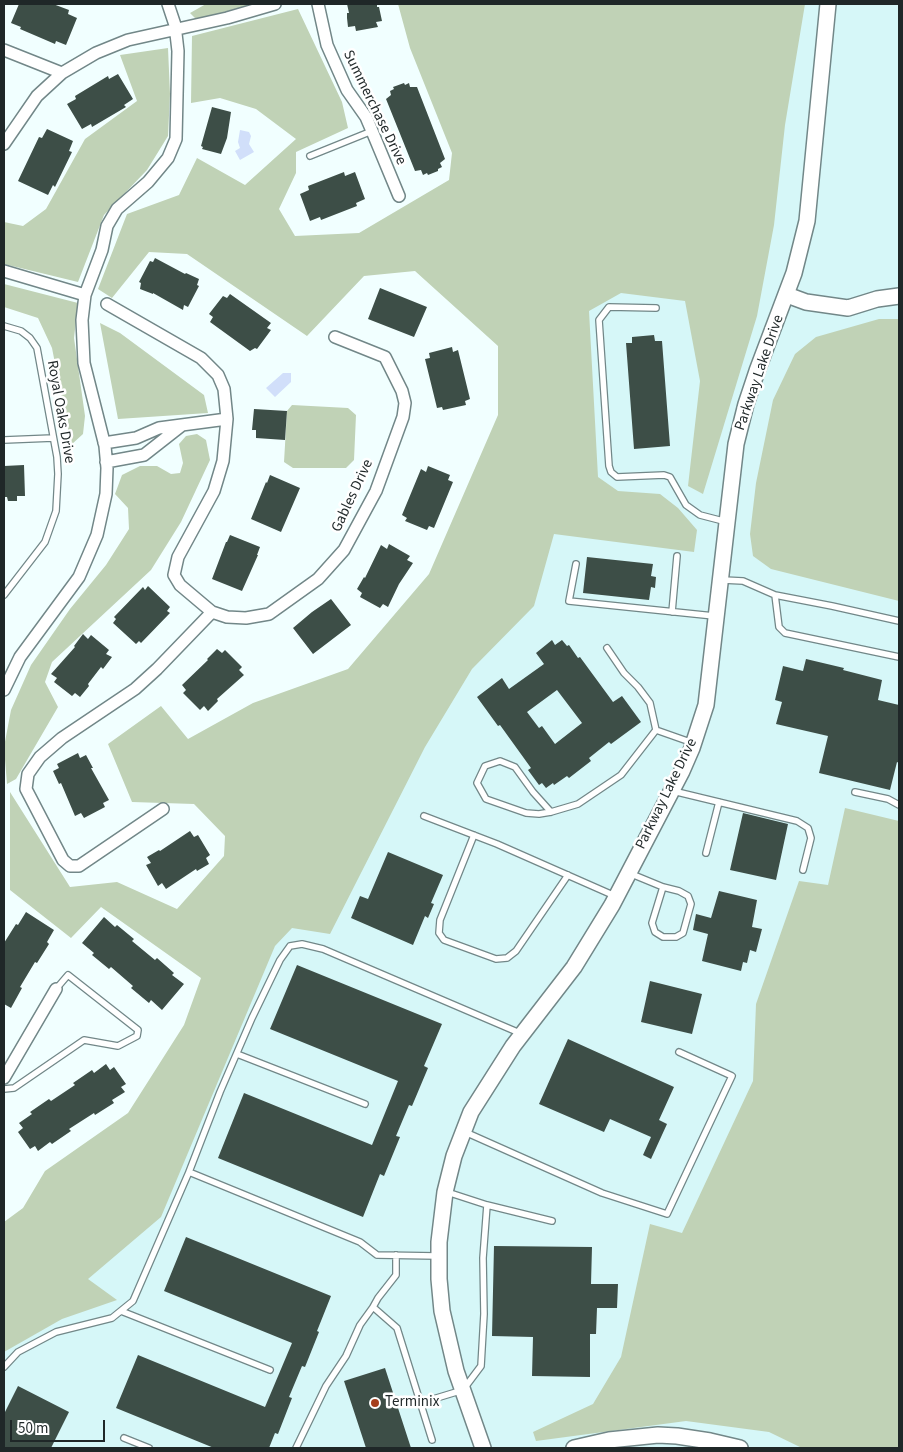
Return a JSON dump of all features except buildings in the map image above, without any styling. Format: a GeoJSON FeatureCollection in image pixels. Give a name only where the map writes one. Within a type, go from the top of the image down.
{"type":"FeatureCollection","features":[{"type":"Feature","properties":{"kind":"street"},"geometry":{"type":"LineString","coordinates":[[4,690],[20,656],[79,577],[97,535],[106,494],[106,462],[104,443],[84,363],[82,320],[85,295],[102,250],[107,226],[117,209],[148,182],[168,158],[176,139],[178,51],[176,30],[168,4]]}},
{"type":"Feature","properties":{"kind":"street"},"geometry":{"type":"LineString","coordinates":[[4,144],[37,96],[62,73],[96,53],[128,40],[227,18],[275,4]]}},
{"type":"Feature","properties":{"kind":"street","name":"Summerchase Drive"},"geometry":{"type":"LineString","coordinates":[[318,4],[327,44],[346,90],[366,117],[399,196]]}},
{"type":"Feature","properties":{"kind":"street","name":"Parkway Lake Drive"},"geometry":{"type":"LineString","coordinates":[[483,1448],[463,1390],[442,1311],[439,1256],[440,1225],[445,1192],[454,1156],[471,1112],[522,1034],[574,967],[616,897],[682,770],[706,705],[733,463],[744,412],[757,371],[787,295],[807,221],[828,4]]}},
{"type":"Feature","properties":{"kind":"street"},"geometry":{"type":"LineString","coordinates":[[4,50],[62,73]]}},
{"type":"Feature","properties":{"kind":"street"},"geometry":{"type":"LineString","coordinates":[[4,271],[85,295]]}},
{"type":"Feature","properties":{"kind":"street"},"geometry":{"type":"LineString","coordinates":[[787,295],[806,302],[848,308],[877,298],[899,296]]}},
{"type":"Feature","properties":{"kind":"street","name":"Gables Drive"},"geometry":{"type":"LineString","coordinates":[[107,304],[201,358],[218,375],[224,389],[227,419],[223,461],[214,491],[178,557],[174,575],[180,585],[212,612],[227,617],[246,618],[270,614],[318,578],[344,550],[376,491],[403,417],[405,403],[402,391],[385,357],[336,337]]}},
{"type":"Feature","properties":{"kind":"street"},"geometry":{"type":"LineString","coordinates":[[104,443],[136,438],[159,428],[227,419]]}},
{"type":"Feature","properties":{"kind":"street"},"geometry":{"type":"LineString","coordinates":[[106,462],[144,455],[184,424]]}},
{"type":"Feature","properties":{"kind":"street"},"geometry":{"type":"LineString","coordinates":[[163,808],[79,866],[70,866],[63,860],[26,789],[28,774],[40,756],[62,738],[128,693],[157,669],[212,612]]}},
{"type":"Feature","properties":{"kind":"street"},"geometry":{"type":"LineString","coordinates":[[4,1078],[56,989]]}},
{"type":"Feature","properties":{"kind":"street"},"geometry":{"type":"LineString","coordinates":[[574,1448],[609,1440],[658,1435],[710,1441],[740,1448]]}},
{"type":"Feature","properties":{"kind":"lane"},"geometry":{"type":"LineString","coordinates":[[310,156],[372,131]]}},
{"type":"Feature","properties":{"kind":"lane"},"geometry":{"type":"LineString","coordinates":[[656,308],[609,307],[599,320],[609,466],[611,472],[617,477],[664,475],[670,477],[686,505],[700,515],[727,522]]}},
{"type":"Feature","properties":{"kind":"lane","name":"Royal Oaks Drive"},"geometry":{"type":"LineString","coordinates":[[4,326],[21,331],[30,338],[37,348],[58,474],[56,511],[46,542],[4,595]]}},
{"type":"Feature","properties":{"kind":"lane"},"geometry":{"type":"LineString","coordinates":[[4,440],[53,438]]}},
{"type":"Feature","properties":{"kind":"lane"},"geometry":{"type":"LineString","coordinates":[[672,612],[678,556]]}},
{"type":"Feature","properties":{"kind":"lane"},"geometry":{"type":"LineString","coordinates":[[576,564],[569,601],[716,616]]}},
{"type":"Feature","properties":{"kind":"lane"},"geometry":{"type":"LineString","coordinates":[[720,580],[743,581],[775,595],[899,621]]}},
{"type":"Feature","properties":{"kind":"lane"},"geometry":{"type":"LineString","coordinates":[[775,595],[779,627],[786,633],[899,658]]}},
{"type":"Feature","properties":{"kind":"lane"},"geometry":{"type":"LineString","coordinates":[[551,812],[533,792],[515,767],[500,761],[485,766],[477,783],[486,799],[526,813],[539,814],[551,812],[578,804],[621,775],[656,730],[650,702],[624,673],[607,648]]}},
{"type":"Feature","properties":{"kind":"lane"},"geometry":{"type":"LineString","coordinates":[[656,730],[693,743]]}},
{"type":"Feature","properties":{"kind":"lane"},"geometry":{"type":"LineString","coordinates":[[671,791],[797,821],[808,828],[811,838],[803,870]]}},
{"type":"Feature","properties":{"kind":"lane"},"geometry":{"type":"LineString","coordinates":[[855,792],[888,799],[899,805]]}},
{"type":"Feature","properties":{"kind":"lane"},"geometry":{"type":"LineString","coordinates":[[706,853],[719,802]]}},
{"type":"Feature","properties":{"kind":"lane"},"geometry":{"type":"LineString","coordinates":[[424,816],[474,835],[616,897]]}},
{"type":"Feature","properties":{"kind":"lane"},"geometry":{"type":"LineString","coordinates":[[474,835],[440,920],[439,933],[444,940],[496,958],[507,958],[516,951],[568,875]]}},
{"type":"Feature","properties":{"kind":"lane"},"geometry":{"type":"LineString","coordinates":[[629,873],[662,887],[679,890],[688,896],[691,904],[683,933],[676,937],[663,937],[655,932],[652,923],[662,887]]}},
{"type":"Feature","properties":{"kind":"lane"},"geometry":{"type":"LineString","coordinates":[[4,1367],[18,1352],[56,1332],[112,1318],[133,1301],[190,1172],[236,1054],[283,955],[290,946],[302,944],[323,950],[522,1034]]}},
{"type":"Feature","properties":{"kind":"lane"},"geometry":{"type":"LineString","coordinates":[[4,1089],[14,1088],[84,1040],[118,1046],[137,1036],[138,1030],[68,975],[56,989]]}},
{"type":"Feature","properties":{"kind":"lane"},"geometry":{"type":"LineString","coordinates":[[463,1131],[602,1193],[667,1214],[732,1076],[679,1052]]}},
{"type":"Feature","properties":{"kind":"lane"},"geometry":{"type":"LineString","coordinates":[[236,1054],[365,1104]]}},
{"type":"Feature","properties":{"kind":"lane"},"geometry":{"type":"LineString","coordinates":[[190,1172],[360,1242],[377,1254],[439,1256]]}},
{"type":"Feature","properties":{"kind":"lane"},"geometry":{"type":"LineString","coordinates":[[445,1192],[487,1205],[552,1221]]}},
{"type":"Feature","properties":{"kind":"lane"},"geometry":{"type":"LineString","coordinates":[[420,1403],[463,1390],[481,1366],[484,1314],[483,1258],[487,1205]]}},
{"type":"Feature","properties":{"kind":"lane"},"geometry":{"type":"LineString","coordinates":[[296,1448],[326,1386],[346,1356],[360,1325],[396,1275],[396,1255]]}},
{"type":"Feature","properties":{"kind":"lane"},"geometry":{"type":"LineString","coordinates":[[373,1307],[397,1328],[432,1440]]}},
{"type":"Feature","properties":{"kind":"lane"},"geometry":{"type":"LineString","coordinates":[[121,1311],[270,1370]]}},
{"type":"Feature","properties":{"kind":"lane"},"geometry":{"type":"LineString","coordinates":[[124,1438],[149,1448]]}},
{"type":"Feature","properties":{"kind":"shaded area"},"geometry":{"type":"Polygon","coordinates":[[[653,4],[899,4],[899,1448],[4,1448],[4,1260],[74,1226],[535,448],[653,4]]]}},
{"type":"Feature","properties":{"kind":"shaded area"},"geometry":{"type":"Polygon","coordinates":[[[240,130],[249,132],[251,136],[249,144],[254,152],[240,160],[235,151],[240,148],[238,142],[240,130]]]}},
{"type":"Feature","properties":{"kind":"shaded area"},"geometry":{"type":"Polygon","coordinates":[[[283,373],[291,373],[291,382],[275,397],[266,388],[283,373]]]}},
{"type":"Feature","properties":{"kind":"green space"},"geometry":{"type":"Polygon","coordinates":[[[206,4],[252,4],[197,20],[190,13],[206,4]]]}},
{"type":"Feature","properties":{"kind":"green space"},"geometry":{"type":"Polygon","coordinates":[[[398,4],[805,4],[785,125],[774,225],[757,316],[703,494],[688,486],[700,381],[685,301],[621,293],[589,311],[598,477],[618,491],[660,494],[678,508],[697,530],[694,552],[554,534],[534,606],[472,669],[425,747],[330,934],[292,928],[275,946],[161,1217],[88,1279],[117,1300],[62,1319],[4,1352],[4,1222],[23,1208],[45,1171],[128,1113],[184,1025],[201,978],[101,907],[71,938],[10,890],[10,792],[70,887],[117,882],[177,909],[224,856],[225,836],[194,804],[132,802],[108,744],[161,706],[188,739],[253,703],[348,669],[429,574],[498,415],[498,346],[415,271],[364,276],[307,336],[187,254],[149,252],[112,298],[98,289],[127,214],[179,195],[197,158],[245,185],[296,139],[256,109],[220,98],[191,103],[192,36],[298,9],[342,102],[348,128],[296,152],[296,173],[279,209],[295,236],[359,233],[449,180],[452,153],[410,48],[398,4]]]}},
{"type":"Feature","properties":{"kind":"green space"},"geometry":{"type":"Polygon","coordinates":[[[168,48],[170,94],[168,136],[147,170],[104,215],[78,282],[4,264],[4,222],[23,226],[46,209],[85,139],[137,101],[120,55],[168,48]]]}},
{"type":"Feature","properties":{"kind":"green space"},"geometry":{"type":"Polygon","coordinates":[[[4,284],[78,303],[74,338],[85,416],[83,434],[71,445],[52,348],[38,318],[4,307],[4,284]]]}},
{"type":"Feature","properties":{"kind":"green space"},"geometry":{"type":"Polygon","coordinates":[[[879,319],[899,319],[899,601],[771,569],[753,556],[750,534],[756,483],[773,400],[795,354],[816,337],[879,319]]]}},
{"type":"Feature","properties":{"kind":"green space"},"geometry":{"type":"Polygon","coordinates":[[[100,323],[120,333],[204,395],[208,413],[118,419],[100,323]]]}},
{"type":"Feature","properties":{"kind":"green space"},"geometry":{"type":"Polygon","coordinates":[[[292,405],[348,408],[356,415],[354,460],[346,468],[293,468],[284,462],[287,411],[292,405]]]}},
{"type":"Feature","properties":{"kind":"green space"},"geometry":{"type":"Polygon","coordinates":[[[197,434],[206,440],[210,460],[181,522],[151,570],[52,662],[45,682],[58,707],[16,779],[7,784],[4,747],[11,710],[31,665],[70,609],[106,565],[129,529],[128,508],[115,494],[122,475],[140,466],[157,466],[171,474],[180,473],[183,463],[179,444],[186,436],[197,434]]]}},
{"type":"Feature","properties":{"kind":"green space"},"geometry":{"type":"Polygon","coordinates":[[[845,808],[899,821],[899,1448],[802,1448],[769,1432],[686,1421],[536,1441],[533,1432],[593,1404],[621,1357],[650,1224],[682,1233],[753,1081],[756,1004],[799,881],[828,885],[845,808]]]}},
{"type":"Feature","properties":{"kind":"place","name":"Terminix"},"geometry":{"type":"Point","coordinates":[375,1403]}}]}
